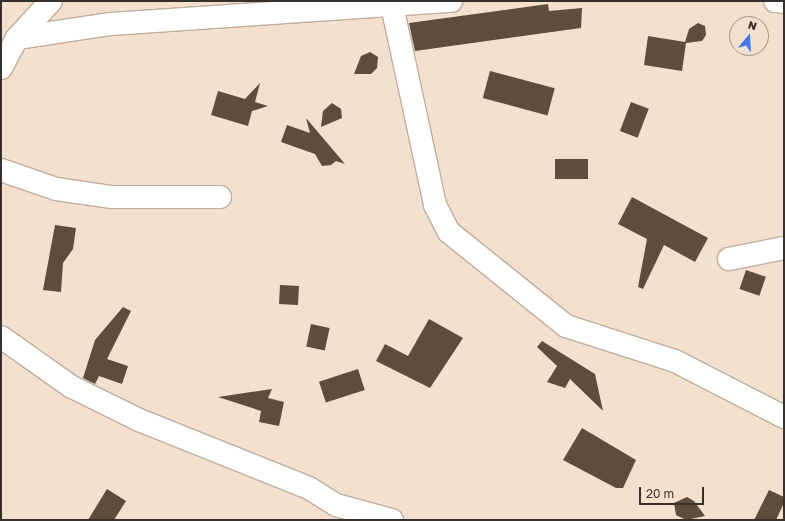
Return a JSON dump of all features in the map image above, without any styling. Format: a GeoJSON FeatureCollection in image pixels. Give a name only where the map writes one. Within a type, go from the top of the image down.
{"type":"FeatureCollection","features":[{"type":"Feature","properties":{"kind":"street"},"geometry":{"type":"LineString","coordinates":[[1,68],[16,38],[51,1]]}},
{"type":"Feature","properties":{"kind":"street"},"geometry":{"type":"LineString","coordinates":[[16,38],[111,24],[392,3],[451,1]]}},
{"type":"Feature","properties":{"kind":"street"},"geometry":{"type":"LineString","coordinates":[[775,1],[784,2]]}},
{"type":"Feature","properties":{"kind":"street"},"geometry":{"type":"LineString","coordinates":[[392,3],[435,205],[449,232],[530,301],[566,326],[675,361],[784,417]]}},
{"type":"Feature","properties":{"kind":"street"},"geometry":{"type":"LineString","coordinates":[[1,170],[56,189],[112,197],[220,197]]}},
{"type":"Feature","properties":{"kind":"street"},"geometry":{"type":"LineString","coordinates":[[729,259],[784,248]]}},
{"type":"Feature","properties":{"kind":"street"},"geometry":{"type":"LineString","coordinates":[[1,337],[72,387],[139,420],[309,488],[336,505],[392,520]]}},
{"type":"Feature","properties":{"kind":"building"},"geometry":{"type":"Polygon","coordinates":[[[548,4],[549,11],[582,8],[581,28],[415,51],[409,23],[548,4]]]}},
{"type":"Feature","properties":{"kind":"building"},"geometry":{"type":"Polygon","coordinates":[[[698,23],[705,26],[706,35],[702,41],[686,43],[682,71],[644,65],[648,36],[685,42],[689,29],[698,23]]]}},
{"type":"Feature","properties":{"kind":"building"},"geometry":{"type":"Polygon","coordinates":[[[370,52],[378,57],[377,68],[371,74],[354,74],[361,56],[370,52]]]}},
{"type":"Feature","properties":{"kind":"building"},"geometry":{"type":"Polygon","coordinates":[[[490,71],[555,88],[547,115],[483,98],[490,71]]]}},
{"type":"Feature","properties":{"kind":"building"},"geometry":{"type":"Polygon","coordinates":[[[260,83],[255,102],[268,106],[252,111],[248,126],[211,115],[218,91],[245,99],[260,83]]]}},
{"type":"Feature","properties":{"kind":"building"},"geometry":{"type":"Polygon","coordinates":[[[631,102],[649,109],[638,138],[620,131],[631,102]]]}},
{"type":"Feature","properties":{"kind":"building"},"geometry":{"type":"Polygon","coordinates":[[[332,103],[341,109],[342,118],[321,127],[323,111],[332,103]]]}},
{"type":"Feature","properties":{"kind":"building"},"geometry":{"type":"Polygon","coordinates":[[[306,118],[345,164],[336,161],[331,165],[322,166],[315,154],[281,142],[287,125],[310,133],[306,118]]]}},
{"type":"Feature","properties":{"kind":"building"},"geometry":{"type":"Polygon","coordinates":[[[555,159],[588,159],[588,179],[555,179],[555,159]]]}},
{"type":"Feature","properties":{"kind":"building"},"geometry":{"type":"Polygon","coordinates":[[[632,197],[708,238],[695,262],[664,245],[643,289],[638,287],[647,239],[618,224],[632,197]]]}},
{"type":"Feature","properties":{"kind":"building"},"geometry":{"type":"Polygon","coordinates":[[[55,225],[76,228],[73,249],[63,263],[61,292],[43,290],[55,225]]]}},
{"type":"Feature","properties":{"kind":"building"},"geometry":{"type":"Polygon","coordinates":[[[746,270],[766,277],[759,296],[739,289],[746,270]]]}},
{"type":"Feature","properties":{"kind":"building"},"geometry":{"type":"Polygon","coordinates":[[[280,285],[299,286],[298,305],[279,304],[280,285]]]}},
{"type":"Feature","properties":{"kind":"building"},"geometry":{"type":"Polygon","coordinates":[[[123,307],[131,311],[107,359],[128,366],[122,384],[99,376],[95,384],[83,378],[95,340],[123,307]]]}},
{"type":"Feature","properties":{"kind":"building"},"geometry":{"type":"Polygon","coordinates":[[[429,319],[463,338],[430,388],[376,361],[385,344],[408,356],[429,319]]]}},
{"type":"Feature","properties":{"kind":"building"},"geometry":{"type":"Polygon","coordinates":[[[311,324],[330,328],[325,350],[306,346],[311,324]]]}},
{"type":"Feature","properties":{"kind":"building"},"geometry":{"type":"Polygon","coordinates":[[[542,341],[595,374],[603,411],[570,379],[565,388],[547,382],[557,366],[537,347],[542,341]]]}},
{"type":"Feature","properties":{"kind":"building"},"geometry":{"type":"Polygon","coordinates":[[[358,369],[365,390],[326,403],[319,382],[358,369]]]}},
{"type":"Feature","properties":{"kind":"building"},"geometry":{"type":"Polygon","coordinates":[[[272,389],[268,398],[284,402],[279,426],[259,422],[261,411],[218,397],[272,389]]]}},
{"type":"Feature","properties":{"kind":"building"},"geometry":{"type":"Polygon","coordinates":[[[582,428],[636,460],[623,488],[616,488],[563,460],[582,428]]]}},
{"type":"Feature","properties":{"kind":"building"},"geometry":{"type":"Polygon","coordinates":[[[107,489],[126,501],[114,520],[88,520],[107,489]]]}},
{"type":"Feature","properties":{"kind":"building"},"geometry":{"type":"Polygon","coordinates":[[[769,490],[784,497],[784,503],[776,520],[754,520],[769,490]]]}},
{"type":"Feature","properties":{"kind":"building"},"geometry":{"type":"Polygon","coordinates":[[[687,497],[694,501],[705,516],[686,520],[676,515],[674,503],[687,497]]]}}]}
